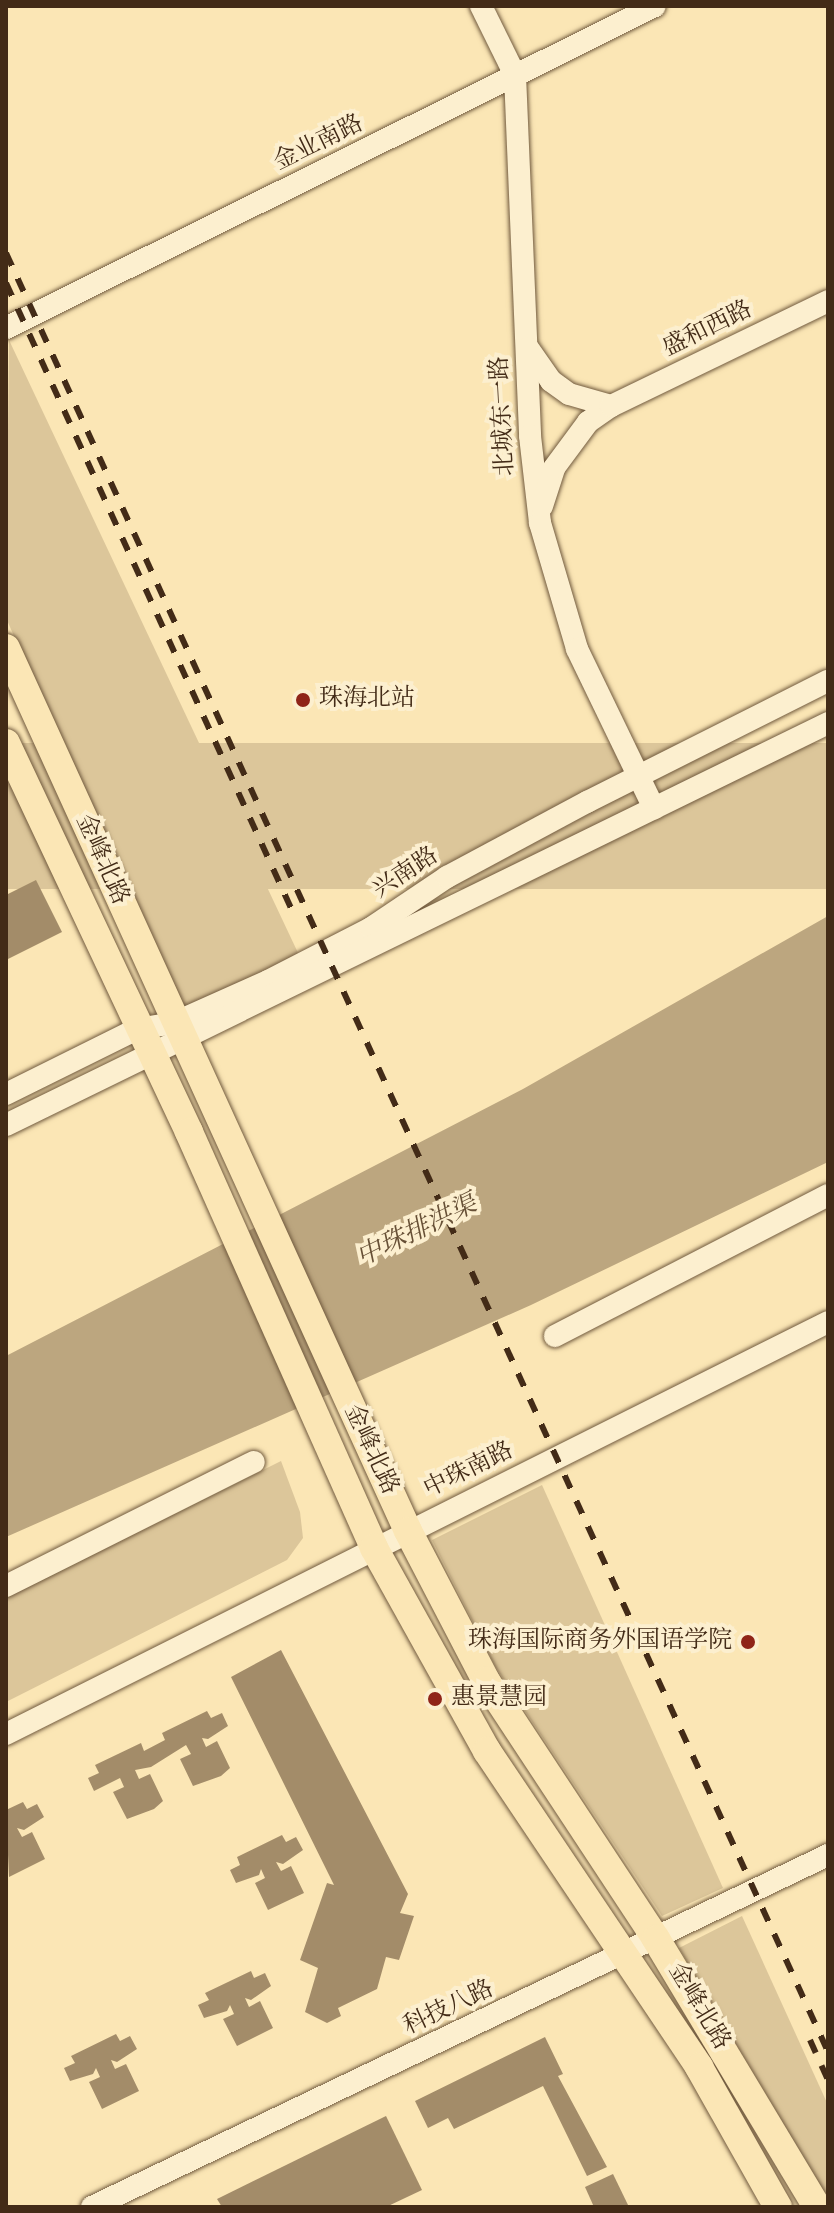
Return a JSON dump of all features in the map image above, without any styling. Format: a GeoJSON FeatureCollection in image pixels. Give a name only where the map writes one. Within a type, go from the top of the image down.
{"type":"FeatureCollection","features":[{"type":"Feature","properties":{"kind":"main road","name":"金峰北路"},"geometry":{"type":"LineString","coordinates":[[6,648],[362,1434],[408,1531],[486,1681],[656,1939],[817,2207]]}},
{"type":"Feature","properties":{"kind":"main road","name":"金峰北路"},"geometry":{"type":"LineString","coordinates":[[6,743],[143,1041],[189,1132],[374,1548],[487,1751],[699,2067],[778,2207]]}},
{"type":"Feature","properties":{"kind":"street","name":"北城东一路"},"geometry":{"type":"LineString","coordinates":[[481,6],[515,75],[526,344],[540,523],[577,649],[654,808]]}},
{"type":"Feature","properties":{"kind":"street","name":"金业南路"},"geometry":{"type":"LineString","coordinates":[[6,328],[655,6]]}},
{"type":"Feature","properties":{"kind":"street","name":"盛和西路"},"geometry":{"type":"LineString","coordinates":[[540,523],[544,495],[568,443],[611,406],[828,301]]}},
{"type":"Feature","properties":{"kind":"street"},"geometry":{"type":"LineString","coordinates":[[526,344],[551,381],[589,402],[611,406]]}},
{"type":"Feature","properties":{"kind":"street","name":"兴南路"},"geometry":{"type":"LineString","coordinates":[[179,1032],[371,928],[447,877],[638,775],[828,681]]}},
{"type":"Feature","properties":{"kind":"street","name":"兴南路"},"geometry":{"type":"LineString","coordinates":[[6,1094],[143,1041],[179,1032],[828,723]]}},
{"type":"Feature","properties":{"kind":"street","name":"兴南路"},"geometry":{"type":"LineString","coordinates":[[6,1125],[143,1041]]}},
{"type":"Feature","properties":{"kind":"street"},"geometry":{"type":"LineString","coordinates":[[555,1336],[828,1195]]}},
{"type":"Feature","properties":{"kind":"street","name":"中珠南路"},"geometry":{"type":"LineString","coordinates":[[6,1734],[828,1322]]}},
{"type":"Feature","properties":{"kind":"street"},"geometry":{"type":"LineString","coordinates":[[6,1586],[254,1462]]}},
{"type":"Feature","properties":{"kind":"street","name":"科技八路"},"geometry":{"type":"LineString","coordinates":[[92,2207],[828,1855]]}},
{"type":"Feature","properties":{"kind":"shaded area"},"geometry":{"type":"Polygon","coordinates":[[[9,340],[299,955],[180,1009],[6,618],[9,340]]]}},
{"type":"Feature","properties":{"kind":"shaded area"},"geometry":{"type":"Polygon","coordinates":[[[6,743],[828,743],[828,889],[6,889],[6,743]]]}},
{"type":"Feature","properties":{"kind":"shaded area"},"geometry":{"type":"Polygon","coordinates":[[[281,1461],[300,1512],[303,1538],[287,1560],[6,1702],[6,1598],[281,1461]]]}},
{"type":"Feature","properties":{"kind":"shaded area"},"geometry":{"type":"Polygon","coordinates":[[[542,1485],[723,1888],[662,1916],[495,1666],[432,1540],[542,1485]]]}},
{"type":"Feature","properties":{"kind":"shaded area"},"geometry":{"type":"Polygon","coordinates":[[[742,1916],[828,2105],[828,2199],[679,1948],[742,1916]]]}},
{"type":"Feature","properties":{"kind":"water","name":"中珠排洪渠"},"geometry":{"type":"Polygon","coordinates":[[[828,916],[828,1162],[531,1305],[6,1537],[6,1356],[523,1089],[828,916]]]}},
{"type":"Feature","properties":{"kind":"building"},"geometry":{"type":"Polygon","coordinates":[[[36,880],[62,932],[6,960],[6,895],[36,880]]]}},
{"type":"Feature","properties":{"kind":"building"},"geometry":{"type":"Polygon","coordinates":[[[281,1650],[408,1894],[400,1913],[414,1916],[399,1960],[386,1957],[377,1989],[338,2008],[341,2016],[327,2023],[305,2012],[318,1968],[300,1960],[327,1883],[334,1885],[231,1677],[281,1650]]]}},
{"type":"Feature","properties":{"kind":"building"},"geometry":{"type":"Polygon","coordinates":[[[207,1711],[211,1718],[222,1713],[228,1726],[208,1739],[202,1738],[206,1747],[217,1741],[230,1768],[221,1776],[193,1786],[180,1759],[191,1754],[186,1745],[151,1767],[135,1770],[139,1779],[150,1774],[163,1801],[154,1809],[127,1819],[113,1792],[124,1787],[120,1778],[94,1791],[88,1778],[99,1773],[95,1765],[141,1743],[144,1751],[165,1740],[162,1733],[207,1711]]]}},
{"type":"Feature","properties":{"kind":"building"},"geometry":{"type":"Polygon","coordinates":[[[23,1802],[27,1809],[37,1804],[44,1817],[24,1830],[17,1828],[22,1837],[32,1832],[45,1859],[9,1877],[6,1810],[23,1802]]]}},
{"type":"Feature","properties":{"kind":"building"},"geometry":{"type":"Polygon","coordinates":[[[282,1835],[286,1842],[296,1837],[303,1850],[283,1864],[276,1862],[281,1871],[291,1866],[304,1893],[268,1910],[255,1883],[265,1878],[261,1869],[259,1875],[236,1883],[230,1870],[240,1865],[237,1857],[282,1835]]]}},
{"type":"Feature","properties":{"kind":"building"},"geometry":{"type":"Polygon","coordinates":[[[251,1971],[254,1978],[265,1973],[271,1986],[251,2000],[245,1998],[249,2007],[260,2001],[273,2028],[237,2046],[223,2019],[234,2014],[230,2005],[227,2011],[204,2018],[198,2005],[209,2000],[205,1993],[251,1971]]]}},
{"type":"Feature","properties":{"kind":"building"},"geometry":{"type":"Polygon","coordinates":[[[116,2034],[120,2041],[130,2036],[137,2049],[117,2062],[111,2060],[115,2069],[126,2064],[139,2091],[102,2109],[89,2082],[100,2077],[96,2068],[93,2074],[70,2081],[64,2068],[75,2063],[71,2056],[116,2034]]]}},
{"type":"Feature","properties":{"kind":"building"},"geometry":{"type":"Polygon","coordinates":[[[545,2037],[563,2074],[558,2076],[607,2167],[587,2176],[543,2086],[454,2129],[448,2118],[428,2128],[415,2101],[545,2037]]]}},
{"type":"Feature","properties":{"kind":"building"},"geometry":{"type":"Polygon","coordinates":[[[386,2116],[422,2190],[386,2207],[222,2207],[217,2199],[386,2116]]]}},
{"type":"Feature","properties":{"kind":"building"},"geometry":{"type":"Polygon","coordinates":[[[613,2174],[629,2207],[594,2207],[585,2187],[613,2174]]]}},
{"type":"Feature","properties":{"kind":"railway"},"geometry":{"type":"LineString","coordinates":[[6,253],[828,2052]]}},
{"type":"Feature","properties":{"kind":"railway"},"geometry":{"type":"LineString","coordinates":[[6,283],[295,917]]}},
{"type":"Feature","properties":{"kind":"railway"},"geometry":{"type":"LineString","coordinates":[[810,2040],[828,2080]]}},
{"type":"Feature","properties":{"kind":"place","name":"珠海北站"},"geometry":{"type":"Point","coordinates":[303,700]}},
{"type":"Feature","properties":{"kind":"place","name":"珠海国际商务外国语学院"},"geometry":{"type":"Point","coordinates":[748,1642]}},
{"type":"Feature","properties":{"kind":"place","name":"惠景慧园"},"geometry":{"type":"Point","coordinates":[435,1699]}}]}
